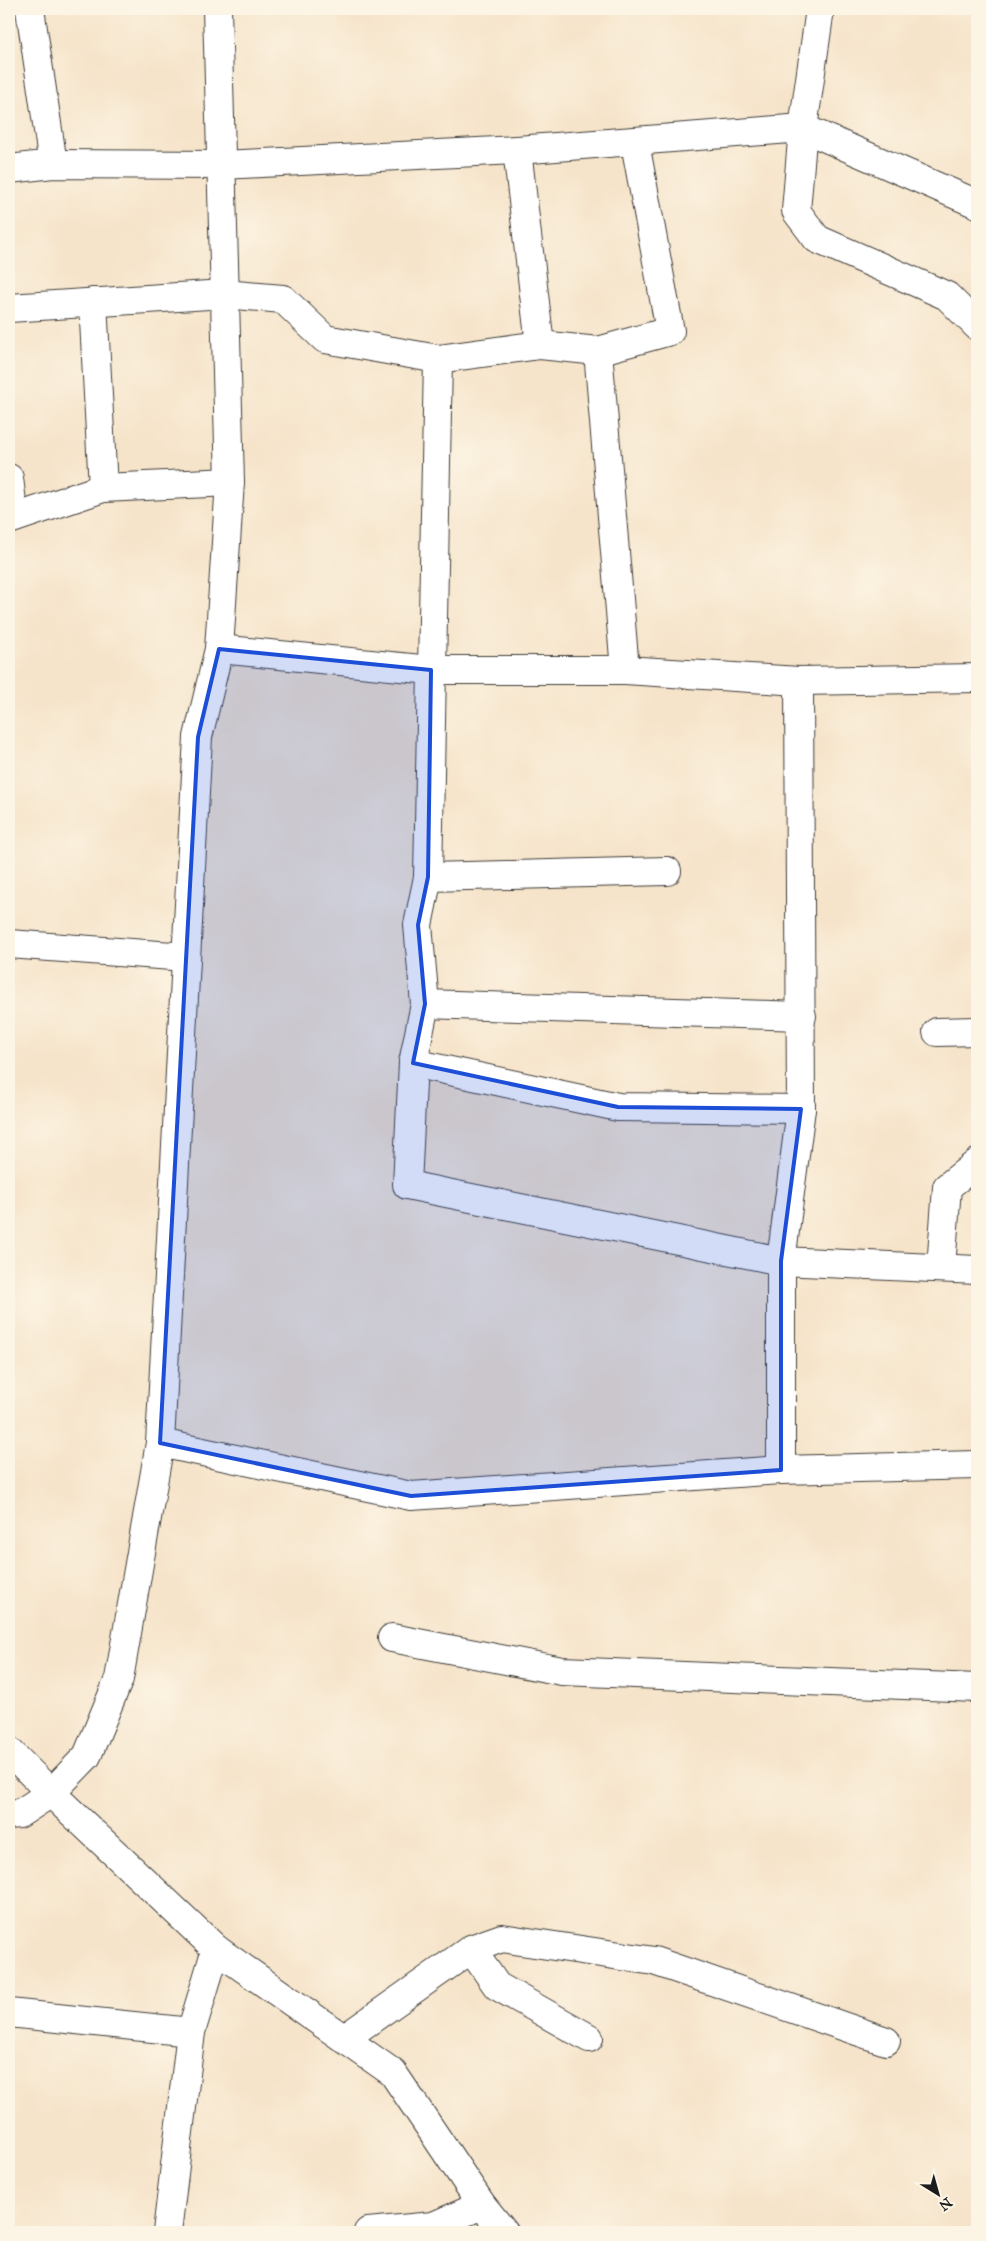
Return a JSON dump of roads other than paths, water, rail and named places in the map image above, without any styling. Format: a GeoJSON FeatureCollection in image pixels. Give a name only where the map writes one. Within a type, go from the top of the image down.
{"type":"FeatureCollection","features":[{"type":"Feature","properties":{"kind":"street"},"geometry":{"type":"LineString","coordinates":[[30,9],[53,164]]}},
{"type":"Feature","properties":{"kind":"street"},"geometry":{"type":"LineString","coordinates":[[9,1815],[18,1814],[50,1793],[87,1756],[119,1679],[160,1443],[198,737],[219,649],[230,482],[217,9]]}},
{"type":"Feature","properties":{"kind":"street"},"geometry":{"type":"LineString","coordinates":[[820,9],[803,128],[796,211],[817,239],[947,296],[977,326]]}},
{"type":"Feature","properties":{"kind":"street"},"geometry":{"type":"LineString","coordinates":[[9,169],[53,164],[222,165],[517,150],[635,143],[803,128],[977,204]]}},
{"type":"Feature","properties":{"kind":"street"},"geometry":{"type":"LineString","coordinates":[[9,308],[224,294],[283,299],[325,339],[438,359],[540,345],[598,351],[670,331],[635,143]]}},
{"type":"Feature","properties":{"kind":"street"},"geometry":{"type":"LineString","coordinates":[[517,150],[540,345]]}},
{"type":"Feature","properties":{"kind":"street"},"geometry":{"type":"LineString","coordinates":[[93,302],[103,488]]}},
{"type":"Feature","properties":{"kind":"street"},"geometry":{"type":"LineString","coordinates":[[598,351],[625,670]]}},
{"type":"Feature","properties":{"kind":"street"},"geometry":{"type":"LineString","coordinates":[[438,359],[428,878],[418,925],[425,1004],[413,1063],[407,1186],[781,1261],[977,1270]]}},
{"type":"Feature","properties":{"kind":"street"},"geometry":{"type":"LineString","coordinates":[[9,478],[11,519],[103,488],[230,482]]}},
{"type":"Feature","properties":{"kind":"street"},"geometry":{"type":"LineString","coordinates":[[219,649],[431,670],[625,670],[799,681],[977,678]]}},
{"type":"Feature","properties":{"kind":"street"},"geometry":{"type":"LineString","coordinates":[[781,1470],[781,1261],[801,1109],[799,681]]}},
{"type":"Feature","properties":{"kind":"street"},"geometry":{"type":"LineString","coordinates":[[428,878],[667,871]]}},
{"type":"Feature","properties":{"kind":"street"},"geometry":{"type":"LineString","coordinates":[[9,944],[186,957]]}},
{"type":"Feature","properties":{"kind":"street"},"geometry":{"type":"LineString","coordinates":[[425,1004],[802,1016]]}},
{"type":"Feature","properties":{"kind":"street"},"geometry":{"type":"LineString","coordinates":[[937,1032],[977,1031]]}},
{"type":"Feature","properties":{"kind":"street"},"geometry":{"type":"LineString","coordinates":[[413,1063],[618,1107],[801,1109]]}},
{"type":"Feature","properties":{"kind":"street"},"geometry":{"type":"LineString","coordinates":[[941,1268],[946,1187],[977,1163]]}},
{"type":"Feature","properties":{"kind":"street"},"geometry":{"type":"LineString","coordinates":[[160,1443],[411,1496],[781,1470],[977,1465]]}},
{"type":"Feature","properties":{"kind":"street"},"geometry":{"type":"LineString","coordinates":[[392,1638],[562,1671],[977,1688]]}},
{"type":"Feature","properties":{"kind":"street"},"geometry":{"type":"LineString","coordinates":[[9,1751],[50,1793],[216,1949],[393,2073],[482,2206],[504,2232]]}},
{"type":"Feature","properties":{"kind":"street"},"geometry":{"type":"LineString","coordinates":[[345,2038],[471,1949],[502,1938],[654,1961],[886,2041]]}},
{"type":"Feature","properties":{"kind":"street"},"geometry":{"type":"LineString","coordinates":[[168,2232],[191,2032],[216,1949]]}},
{"type":"Feature","properties":{"kind":"street"},"geometry":{"type":"LineString","coordinates":[[471,1949],[497,1986],[589,2038]]}},
{"type":"Feature","properties":{"kind":"street"},"geometry":{"type":"LineString","coordinates":[[9,2013],[191,2032]]}},
{"type":"Feature","properties":{"kind":"street"},"geometry":{"type":"LineString","coordinates":[[368,2232],[433,2226],[482,2206]]}}]}
